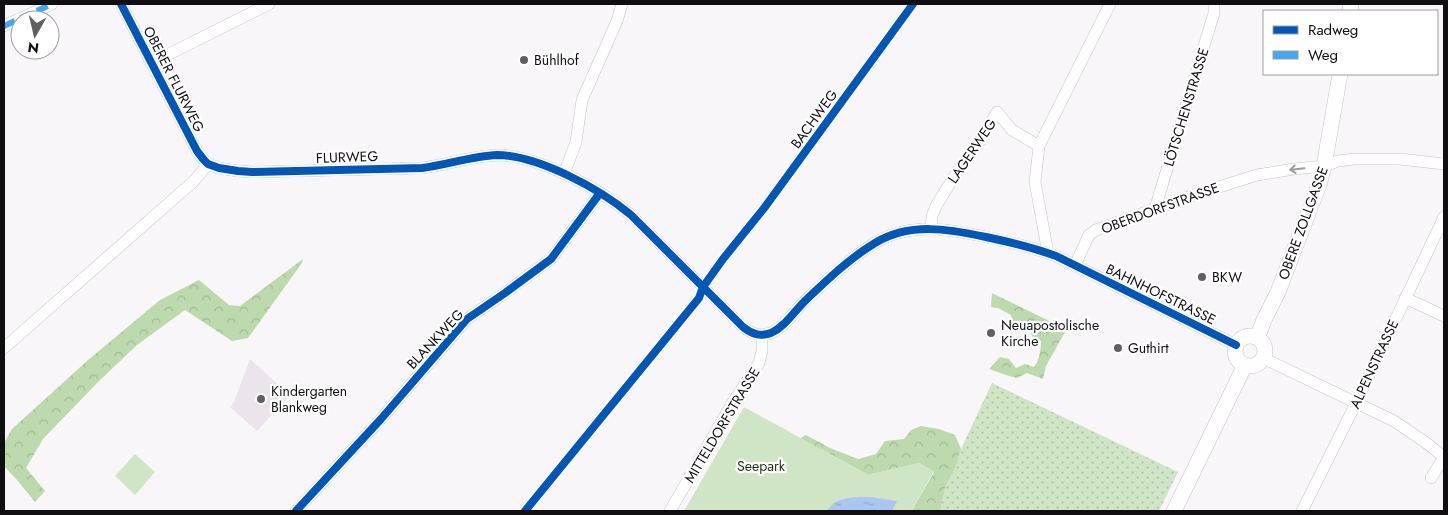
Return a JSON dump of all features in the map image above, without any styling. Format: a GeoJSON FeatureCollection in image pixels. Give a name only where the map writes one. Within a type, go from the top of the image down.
{"type":"FeatureCollection","features":[{"type":"Feature","properties":{"kind":"street"},"geometry":{"type":"LineString","coordinates":[[4,26],[52,4]]}},
{"type":"Feature","properties":{"kind":"street","name":"OBERER FLURWEG"},"geometry":{"type":"LineString","coordinates":[[121,4],[197,151],[208,164]]}},
{"type":"Feature","properties":{"kind":"street","name":"OBERER FLURWEG"},"geometry":{"type":"LineString","coordinates":[[151,63],[269,4]]}},
{"type":"Feature","properties":{"kind":"street"},"geometry":{"type":"LineString","coordinates":[[564,174],[576,142],[582,100],[617,21],[622,4]]}},
{"type":"Feature","properties":{"kind":"street"},"geometry":{"type":"LineString","coordinates":[[1048,253],[1035,182],[1039,146],[1110,4]]}},
{"type":"Feature","properties":{"kind":"street","name":"LÖTSCHENSTRASSE"},"geometry":{"type":"LineString","coordinates":[[1156,209],[1214,14],[1214,4]]}},
{"type":"Feature","properties":{"kind":"street","name":"OBERE ZOLLGASSE"},"geometry":{"type":"LineString","coordinates":[[1257,338],[1278,292],[1315,196],[1324,166],[1340,75]]}},
{"type":"Feature","properties":{"kind":"street","name":"LAGERWEG"},"geometry":{"type":"LineString","coordinates":[[931,229],[932,216],[936,206],[956,172],[979,142],[998,112],[1012,130],[1039,146]]}},
{"type":"Feature","properties":{"kind":"street","name":"FLURWEG"},"geometry":{"type":"LineString","coordinates":[[208,164],[218,168],[252,172],[422,168],[486,156],[508,156],[538,164],[564,174],[600,193]]}},
{"type":"Feature","properties":{"kind":"street","name":"OBERDORFSTRASSE"},"geometry":{"type":"LineString","coordinates":[[1075,265],[1091,233],[1245,178],[1270,172],[1324,166],[1338,161],[1354,159],[1400,158],[1444,164]]}},
{"type":"Feature","properties":{"kind":"street"},"geometry":{"type":"LineString","coordinates":[[4,348],[194,181],[208,164]]}},
{"type":"Feature","properties":{"kind":"street"},"geometry":{"type":"LineString","coordinates":[[600,193],[631,215],[747,330],[762,335],[769,334],[780,327],[807,299],[865,250],[894,235],[912,230],[931,229],[963,232],[1048,253],[1075,265]]}},
{"type":"Feature","properties":{"kind":"street","name":"BLANKWEG"},"geometry":{"type":"LineString","coordinates":[[296,511],[381,419],[467,319],[505,294],[551,259],[600,193]]}},
{"type":"Feature","properties":{"kind":"street","name":"ALPENSTRASSE"},"geometry":{"type":"LineString","coordinates":[[1302,511],[1356,403],[1405,298],[1441,231],[1444,217]]}},
{"type":"Feature","properties":{"kind":"street","name":"BAHNHOFSTRASSE"},"geometry":{"type":"LineString","coordinates":[[1075,265],[1236,345]]}},
{"type":"Feature","properties":{"kind":"street"},"geometry":{"type":"LineString","coordinates":[[1405,298],[1444,316]]}},
{"type":"Feature","properties":{"kind":"street","name":"MITTELDORFSTRASSE"},"geometry":{"type":"LineString","coordinates":[[670,511],[733,402],[759,363],[762,351],[762,335]]}},
{"type":"Feature","properties":{"kind":"street"},"geometry":{"type":"LineString","coordinates":[[1251,336],[1257,338],[1264,345],[1263,358],[1256,365],[1246,366],[1236,357],[1236,345],[1243,338],[1251,336]]}},
{"type":"Feature","properties":{"kind":"street"},"geometry":{"type":"LineString","coordinates":[[1263,358],[1394,422],[1408,431],[1444,457],[1431,478]]}},
{"type":"Feature","properties":{"kind":"street"},"geometry":{"type":"LineString","coordinates":[[1174,511],[1246,366]]}},
{"type":"Feature","properties":{"kind":"shaded area","name":"Kindergarten Blankweg"},"geometry":{"type":"Polygon","coordinates":[[[250,359],[290,395],[257,431],[230,407],[234,402],[250,359]]]}},
{"type":"Feature","properties":{"kind":"green space"},"geometry":{"type":"Polygon","coordinates":[[[303,259],[248,338],[232,341],[185,310],[137,345],[43,439],[26,468],[45,491],[35,502],[4,466],[4,443],[12,429],[88,360],[160,300],[199,280],[229,305],[240,306],[303,259]]]}},
{"type":"Feature","properties":{"kind":"green space"},"geometry":{"type":"Polygon","coordinates":[[[992,293],[1062,327],[1065,332],[1046,366],[1043,379],[1027,373],[1017,378],[989,369],[1000,357],[1009,359],[1016,368],[1025,364],[1034,367],[1041,344],[1041,341],[1032,336],[1030,325],[1019,332],[1013,326],[1011,315],[998,308],[991,307],[992,293]]]}},
{"type":"Feature","properties":{"kind":"green space"},"geometry":{"type":"Polygon","coordinates":[[[992,383],[1178,472],[1159,511],[940,511],[945,488],[992,383]]]}},
{"type":"Feature","properties":{"kind":"green space","name":"Seepark"},"geometry":{"type":"Polygon","coordinates":[[[744,407],[868,475],[919,463],[934,471],[911,511],[684,511],[744,407]]]}},
{"type":"Feature","properties":{"kind":"green space"},"geometry":{"type":"Polygon","coordinates":[[[921,426],[939,429],[955,435],[961,449],[956,466],[945,488],[940,511],[912,510],[934,472],[919,463],[868,475],[821,449],[760,511],[801,438],[806,435],[830,448],[858,459],[876,454],[885,441],[904,439],[911,430],[921,426]]]}},
{"type":"Feature","properties":{"kind":"green space"},"geometry":{"type":"Polygon","coordinates":[[[135,454],[155,472],[135,495],[115,476],[135,454]]]}},
{"type":"Feature","properties":{"kind":"water"},"geometry":{"type":"Polygon","coordinates":[[[871,497],[897,501],[892,511],[827,511],[835,502],[846,498],[871,497]]]}},
{"type":"Feature","properties":{"kind":"marked path"},"geometry":{"type":"LineString","coordinates":[[4,26],[52,4]]}},
{"type":"Feature","properties":{"kind":"cycle path"},"geometry":{"type":"LineString","coordinates":[[121,4],[197,151],[208,164],[219,168],[252,172],[422,168],[497,155],[531,161],[568,175],[618,205],[631,215],[743,327],[756,334],[763,335],[776,330],[831,276],[875,243],[888,236],[902,232],[930,229],[986,237],[1022,245],[1056,256],[1236,345]]}},
{"type":"Feature","properties":{"kind":"cycle path","name":"BACHWEG"},"geometry":{"type":"LineString","coordinates":[[525,511],[699,298],[703,287],[723,259],[765,207],[913,4]]}},
{"type":"Feature","properties":{"kind":"cycle path"},"geometry":{"type":"LineString","coordinates":[[296,511],[381,419],[467,319],[551,259],[600,193]]}},
{"type":"Feature","properties":{"kind":"place","name":"Bühlhof"},"geometry":{"type":"Point","coordinates":[524,60]}},
{"type":"Feature","properties":{"kind":"place","name":"BKW"},"geometry":{"type":"Point","coordinates":[1202,277]}},
{"type":"Feature","properties":{"kind":"place","name":"Neuapostolische Kirche"},"geometry":{"type":"Point","coordinates":[991,333]}},
{"type":"Feature","properties":{"kind":"place","name":"Guthirt"},"geometry":{"type":"Point","coordinates":[1118,348]}},
{"type":"Feature","properties":{"kind":"place","name":"Kindergarten Blankweg"},"geometry":{"type":"Point","coordinates":[261,399]}}]}
